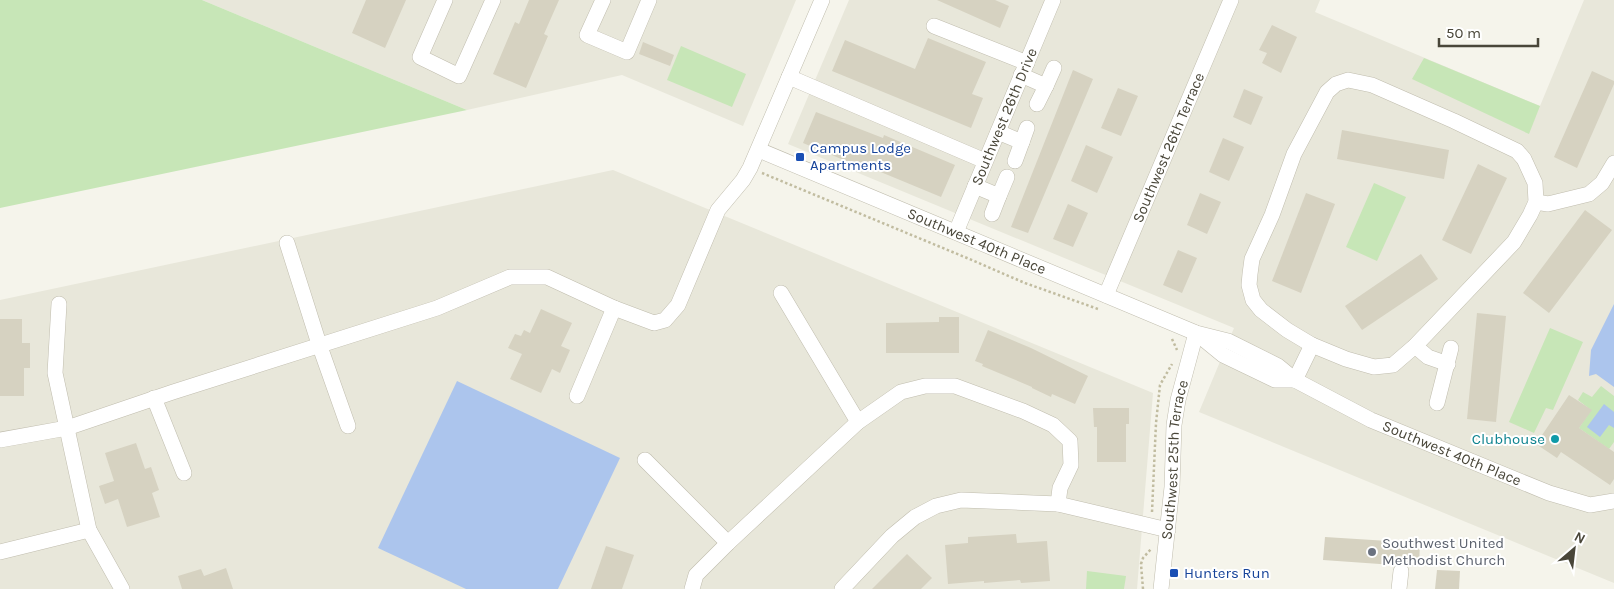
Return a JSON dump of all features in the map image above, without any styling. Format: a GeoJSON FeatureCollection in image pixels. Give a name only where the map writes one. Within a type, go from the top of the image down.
{"type":"FeatureCollection","features":[{"type":"Feature","properties":{"kind":"street"},"geometry":{"type":"LineString","coordinates":[[445,0],[420,57],[459,76],[493,0]]}},
{"type":"Feature","properties":{"kind":"street"},"geometry":{"type":"LineString","coordinates":[[603,0],[587,35],[627,52],[649,0]]}},
{"type":"Feature","properties":{"kind":"street"},"geometry":{"type":"LineString","coordinates":[[0,440],[67,428],[319,344],[436,308],[510,277],[547,277],[614,308],[654,323],[665,320],[678,304],[718,210],[744,180],[759,150],[822,0]]}},
{"type":"Feature","properties":{"kind":"street","name":"Southwest 26th Terrace"},"geometry":{"type":"LineString","coordinates":[[1106,295],[1231,0]]}},
{"type":"Feature","properties":{"kind":"street","name":"Southwest 26th Drive"},"geometry":{"type":"LineString","coordinates":[[956,232],[1024,69],[1048,2]]}},
{"type":"Feature","properties":{"kind":"street"},"geometry":{"type":"LineString","coordinates":[[934,26],[1024,69],[1046,86]]}},
{"type":"Feature","properties":{"kind":"street"},"geometry":{"type":"LineString","coordinates":[[1038,104],[1054,68]]}},
{"type":"Feature","properties":{"kind":"street"},"geometry":{"type":"LineString","coordinates":[[789,78],[986,161]]}},
{"type":"Feature","properties":{"kind":"street"},"geometry":{"type":"LineString","coordinates":[[1348,80],[1372,85],[1454,121],[1517,152],[1524,159],[1535,184],[1536,202],[1514,242],[1415,346],[1393,365],[1374,367],[1346,359],[1312,345],[1287,330],[1261,310],[1253,300],[1249,285],[1255,250],[1272,215],[1294,154],[1327,92],[1336,84],[1348,80]]}},
{"type":"Feature","properties":{"kind":"street"},"geometry":{"type":"LineString","coordinates":[[998,132],[1025,135],[1015,161]]}},
{"type":"Feature","properties":{"kind":"street","name":"Southwest 40th Place"},"geometry":{"type":"LineString","coordinates":[[759,150],[1196,333],[1228,341],[1278,366],[1295,380],[1371,420],[1550,493],[1590,505],[1614,502]]}},
{"type":"Feature","properties":{"kind":"street"},"geometry":{"type":"LineString","coordinates":[[1536,202],[1548,204],[1589,194],[1608,187],[1614,163]]}},
{"type":"Feature","properties":{"kind":"street"},"geometry":{"type":"LineString","coordinates":[[992,214],[1007,177]]}},
{"type":"Feature","properties":{"kind":"street"},"geometry":{"type":"LineString","coordinates":[[975,186],[999,196]]}},
{"type":"Feature","properties":{"kind":"street"},"geometry":{"type":"LineString","coordinates":[[287,243],[319,344],[348,426]]}},
{"type":"Feature","properties":{"kind":"street"},"geometry":{"type":"LineString","coordinates":[[781,293],[858,422]]}},
{"type":"Feature","properties":{"kind":"street"},"geometry":{"type":"LineString","coordinates":[[60,304],[55,373],[89,530],[122,589]]}},
{"type":"Feature","properties":{"kind":"street"},"geometry":{"type":"LineString","coordinates":[[577,396],[614,308]]}},
{"type":"Feature","properties":{"kind":"street","name":"Southwest 25th Terrace"},"geometry":{"type":"LineString","coordinates":[[1162,589],[1168,530],[1174,425],[1178,400],[1196,333]]}},
{"type":"Feature","properties":{"kind":"street"},"geometry":{"type":"LineString","coordinates":[[1295,380],[1312,345]]}},
{"type":"Feature","properties":{"kind":"street"},"geometry":{"type":"LineString","coordinates":[[1415,346],[1428,357],[1448,364]]}},
{"type":"Feature","properties":{"kind":"street"},"geometry":{"type":"LineString","coordinates":[[1437,403],[1451,348]]}},
{"type":"Feature","properties":{"kind":"street"},"geometry":{"type":"LineString","coordinates":[[692,589],[696,575],[858,422],[901,392],[925,386],[955,386],[1023,411],[1053,425],[1070,441],[1071,465],[1060,488],[1058,504]]}},
{"type":"Feature","properties":{"kind":"street"},"geometry":{"type":"LineString","coordinates":[[154,398],[184,473]]}},
{"type":"Feature","properties":{"kind":"street"},"geometry":{"type":"LineString","coordinates":[[645,460],[728,543]]}},
{"type":"Feature","properties":{"kind":"street"},"geometry":{"type":"LineString","coordinates":[[842,589],[892,536],[915,517],[936,506],[961,500],[1058,504],[1168,530]]}},
{"type":"Feature","properties":{"kind":"street"},"geometry":{"type":"LineString","coordinates":[[0,552],[89,530]]}},
{"type":"Feature","properties":{"kind":"street"},"geometry":{"type":"LineString","coordinates":[[1399,589],[1401,571]]}},
{"type":"Feature","properties":{"kind":"path"},"geometry":{"type":"LineString","coordinates":[[759,172],[1025,283],[1099,309]]}},
{"type":"Feature","properties":{"kind":"path"},"geometry":{"type":"LineString","coordinates":[[1167,334],[1175,345],[1177,356]]}},
{"type":"Feature","properties":{"kind":"path"},"geometry":{"type":"LineString","coordinates":[[1152,516],[1156,423],[1160,385],[1175,360]]}},
{"type":"Feature","properties":{"kind":"path"},"geometry":{"type":"LineString","coordinates":[[1143,589],[1141,564],[1152,546]]}},
{"type":"Feature","properties":{"kind":"shaded area"},"geometry":{"type":"Polygon","coordinates":[[[202,0],[796,0],[743,126],[622,75],[467,110],[202,0]]]}},
{"type":"Feature","properties":{"kind":"shaded area"},"geometry":{"type":"Polygon","coordinates":[[[849,0],[1320,0],[1315,12],[1540,106],[1584,0],[1614,0],[1614,583],[1199,412],[1234,328],[788,144],[849,0]]]}},
{"type":"Feature","properties":{"kind":"shaded area"},"geometry":{"type":"Polygon","coordinates":[[[613,170],[1153,393],[1137,589],[0,589],[0,300],[613,170]]]}},
{"type":"Feature","properties":{"kind":"green space"},"geometry":{"type":"Polygon","coordinates":[[[0,0],[202,0],[467,110],[0,208],[0,0]]]}},
{"type":"Feature","properties":{"kind":"green space"},"geometry":{"type":"Polygon","coordinates":[[[681,46],[746,74],[732,107],[667,80],[681,46]]]}},
{"type":"Feature","properties":{"kind":"green space"},"geometry":{"type":"Polygon","coordinates":[[[1424,58],[1540,106],[1529,134],[1412,79],[1424,58]]]}},
{"type":"Feature","properties":{"kind":"green space"},"geometry":{"type":"Polygon","coordinates":[[[1374,183],[1406,197],[1377,261],[1346,247],[1374,183]]]}},
{"type":"Feature","properties":{"kind":"green space"},"geometry":{"type":"Polygon","coordinates":[[[1550,328],[1583,342],[1553,410],[1546,408],[1534,433],[1509,422],[1550,328]]]}},
{"type":"Feature","properties":{"kind":"green space"},"geometry":{"type":"Polygon","coordinates":[[[1601,386],[1614,396],[1614,442],[1609,449],[1579,428],[1591,410],[1578,400],[1583,392],[1592,397],[1601,386]]]}},
{"type":"Feature","properties":{"kind":"green space"},"geometry":{"type":"Polygon","coordinates":[[[1087,571],[1126,576],[1124,589],[1086,589],[1087,571]]]}},
{"type":"Feature","properties":{"kind":"water"},"geometry":{"type":"Polygon","coordinates":[[[1614,304],[1614,387],[1596,374],[1589,376],[1591,350],[1614,304]]]}},
{"type":"Feature","properties":{"kind":"water"},"geometry":{"type":"Polygon","coordinates":[[[457,381],[620,458],[558,589],[466,589],[378,548],[457,381]]]}},
{"type":"Feature","properties":{"kind":"water"},"geometry":{"type":"Polygon","coordinates":[[[1604,404],[1614,412],[1614,428],[1609,425],[1600,437],[1587,427],[1604,404]]]}},
{"type":"Feature","properties":{"kind":"building"},"geometry":{"type":"Polygon","coordinates":[[[366,0],[406,0],[385,48],[352,33],[366,0]]]}},
{"type":"Feature","properties":{"kind":"building"},"geometry":{"type":"Polygon","coordinates":[[[529,0],[559,0],[544,34],[548,36],[526,88],[493,74],[515,22],[519,24],[529,0]]]}},
{"type":"Feature","properties":{"kind":"building"},"geometry":{"type":"Polygon","coordinates":[[[937,0],[995,0],[1009,6],[1000,28],[937,0]]]}},
{"type":"Feature","properties":{"kind":"building"},"geometry":{"type":"Polygon","coordinates":[[[1272,25],[1297,37],[1281,73],[1262,63],[1267,53],[1259,50],[1272,25]]]}},
{"type":"Feature","properties":{"kind":"building"},"geometry":{"type":"Polygon","coordinates":[[[928,38],[986,62],[972,94],[983,98],[971,128],[832,71],[845,40],[915,69],[928,38]]]}},
{"type":"Feature","properties":{"kind":"building"},"geometry":{"type":"Polygon","coordinates":[[[643,42],[674,55],[670,66],[639,54],[643,42]]]}},
{"type":"Feature","properties":{"kind":"building"},"geometry":{"type":"Polygon","coordinates":[[[1073,70],[1093,79],[1028,233],[1011,227],[1073,70]]]}},
{"type":"Feature","properties":{"kind":"building"},"geometry":{"type":"Polygon","coordinates":[[[1592,71],[1614,81],[1614,84],[1577,168],[1554,157],[1592,71]]]}},
{"type":"Feature","properties":{"kind":"building"},"geometry":{"type":"Polygon","coordinates":[[[1118,88],[1138,96],[1121,136],[1101,128],[1118,88]]]}},
{"type":"Feature","properties":{"kind":"building"},"geometry":{"type":"Polygon","coordinates":[[[1244,89],[1263,97],[1251,125],[1233,117],[1244,89]]]}},
{"type":"Feature","properties":{"kind":"building"},"geometry":{"type":"Polygon","coordinates":[[[816,112],[883,138],[884,135],[955,165],[941,197],[859,163],[858,166],[803,143],[816,112]]]}},
{"type":"Feature","properties":{"kind":"building"},"geometry":{"type":"Polygon","coordinates":[[[1342,130],[1449,150],[1444,179],[1337,159],[1342,130]]]}},
{"type":"Feature","properties":{"kind":"building"},"geometry":{"type":"Polygon","coordinates":[[[1223,138],[1244,147],[1229,181],[1209,172],[1223,138]]]}},
{"type":"Feature","properties":{"kind":"building"},"geometry":{"type":"Polygon","coordinates":[[[1086,145],[1113,157],[1097,193],[1071,181],[1086,145]]]}},
{"type":"Feature","properties":{"kind":"building"},"geometry":{"type":"Polygon","coordinates":[[[1478,164],[1507,178],[1471,254],[1442,240],[1478,164]]]}},
{"type":"Feature","properties":{"kind":"building"},"geometry":{"type":"Polygon","coordinates":[[[1200,193],[1221,202],[1207,234],[1187,225],[1200,193]]]}},
{"type":"Feature","properties":{"kind":"building"},"geometry":{"type":"Polygon","coordinates":[[[1306,193],[1335,204],[1301,293],[1272,281],[1306,193]]]}},
{"type":"Feature","properties":{"kind":"building"},"geometry":{"type":"Polygon","coordinates":[[[1068,204],[1088,213],[1073,247],[1053,239],[1068,204]]]}},
{"type":"Feature","properties":{"kind":"building"},"geometry":{"type":"Polygon","coordinates":[[[1585,210],[1612,230],[1549,313],[1523,293],[1585,210]]]}},
{"type":"Feature","properties":{"kind":"building"},"geometry":{"type":"Polygon","coordinates":[[[1178,250],[1197,258],[1182,293],[1163,285],[1178,250]]]}},
{"type":"Feature","properties":{"kind":"building"},"geometry":{"type":"Polygon","coordinates":[[[1421,254],[1438,279],[1362,330],[1345,306],[1421,254]]]}},
{"type":"Feature","properties":{"kind":"building"},"geometry":{"type":"Polygon","coordinates":[[[541,309],[572,323],[561,346],[570,350],[560,373],[552,369],[541,393],[510,379],[522,354],[508,348],[515,334],[521,336],[524,330],[530,333],[541,309]]]}},
{"type":"Feature","properties":{"kind":"building"},"geometry":{"type":"Polygon","coordinates":[[[1477,313],[1506,316],[1496,422],[1467,419],[1477,313]]]}},
{"type":"Feature","properties":{"kind":"building"},"geometry":{"type":"Polygon","coordinates":[[[939,317],[959,317],[959,353],[886,353],[886,323],[939,322],[939,317]]]}},
{"type":"Feature","properties":{"kind":"building"},"geometry":{"type":"Polygon","coordinates":[[[0,319],[22,319],[22,343],[30,343],[30,368],[24,368],[24,396],[0,396],[0,319]]]}},
{"type":"Feature","properties":{"kind":"building"},"geometry":{"type":"Polygon","coordinates":[[[988,330],[1031,348],[1088,376],[1075,404],[1052,394],[1051,397],[982,366],[983,364],[975,361],[988,330]]]}},
{"type":"Feature","properties":{"kind":"building","name":"Clubhouse"},"geometry":{"type":"Polygon","coordinates":[[[1569,395],[1592,410],[1579,428],[1614,452],[1614,479],[1610,485],[1561,452],[1557,458],[1536,444],[1569,395]]]}},
{"type":"Feature","properties":{"kind":"building"},"geometry":{"type":"Polygon","coordinates":[[[1093,408],[1129,408],[1129,424],[1126,424],[1126,462],[1097,462],[1097,427],[1094,427],[1093,408]]]}},
{"type":"Feature","properties":{"kind":"building"},"geometry":{"type":"Polygon","coordinates":[[[136,443],[145,469],[151,467],[159,490],[152,493],[160,517],[127,527],[118,499],[105,504],[99,486],[114,481],[105,453],[136,443]]]}},
{"type":"Feature","properties":{"kind":"building"},"geometry":{"type":"Polygon","coordinates":[[[1016,534],[1017,543],[1047,541],[1050,581],[1021,583],[1020,580],[984,583],[984,581],[948,584],[945,545],[968,543],[968,537],[1016,534]]]}},
{"type":"Feature","properties":{"kind":"building","name":"Southwest United Methodist Church"},"geometry":{"type":"Polygon","coordinates":[[[1325,537],[1420,543],[1419,566],[1408,566],[1402,562],[1394,565],[1323,560],[1325,537]]]}},
{"type":"Feature","properties":{"kind":"building"},"geometry":{"type":"Polygon","coordinates":[[[606,546],[634,555],[622,589],[591,589],[606,546]]]}},
{"type":"Feature","properties":{"kind":"building"},"geometry":{"type":"Polygon","coordinates":[[[907,554],[932,578],[921,589],[872,589],[907,554]]]}},
{"type":"Feature","properties":{"kind":"building"},"geometry":{"type":"Polygon","coordinates":[[[226,568],[233,589],[182,589],[178,576],[201,569],[204,576],[226,568]]]}},
{"type":"Feature","properties":{"kind":"building","name":"Southwest United Methodist Church"},"geometry":{"type":"Polygon","coordinates":[[[1437,570],[1460,571],[1459,589],[1435,589],[1437,570]]]}},
{"type":"Feature","properties":{"kind":"place","name":"Campus Lodge Apartments"},"geometry":{"type":"Point","coordinates":[800,157]}},
{"type":"Feature","properties":{"kind":"place","name":"Clubhouse"},"geometry":{"type":"Point","coordinates":[1555,439]}},
{"type":"Feature","properties":{"kind":"place","name":"Southwest United Methodist Church"},"geometry":{"type":"Point","coordinates":[1372,552]}},
{"type":"Feature","properties":{"kind":"place","name":"Hunters Run"},"geometry":{"type":"Point","coordinates":[1174,573]}}]}
